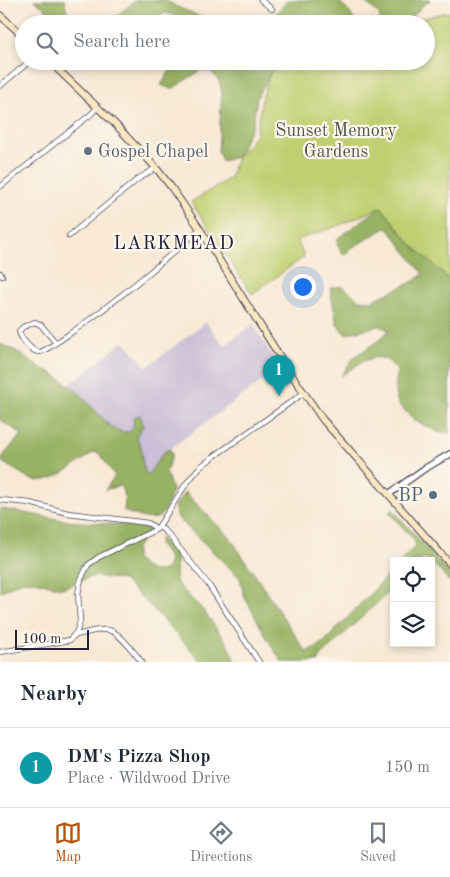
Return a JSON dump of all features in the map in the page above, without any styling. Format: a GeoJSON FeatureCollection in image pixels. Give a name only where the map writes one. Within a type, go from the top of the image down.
{"type":"FeatureCollection","features":[{"type":"Feature","properties":{"kind":"main road"},"geometry":{"type":"LineString","coordinates":[[0,16],[15,30]]}},
{"type":"Feature","properties":{"kind":"main road"},"geometry":{"type":"LineString","coordinates":[[59,70],[98,107],[156,168],[200,229],[246,304],[323,420],[450,564]]}},
{"type":"Feature","properties":{"kind":"street"},"geometry":{"type":"LineString","coordinates":[[261,0],[272,10]]}},
{"type":"Feature","properties":{"kind":"street"},"geometry":{"type":"LineString","coordinates":[[0,86],[19,70]]}},
{"type":"Feature","properties":{"kind":"street"},"geometry":{"type":"LineString","coordinates":[[0,187],[98,107]]}},
{"type":"Feature","properties":{"kind":"street"},"geometry":{"type":"LineString","coordinates":[[69,236],[138,179],[156,168]]}},
{"type":"Feature","properties":{"kind":"street"},"geometry":{"type":"LineString","coordinates":[[56,343],[41,325],[35,322],[23,327],[19,331],[20,335],[33,350],[42,352],[56,343],[116,299],[200,229]]}},
{"type":"Feature","properties":{"kind":"street"},"geometry":{"type":"LineString","coordinates":[[0,652],[70,640],[77,631],[80,621],[78,594],[81,579],[88,566],[99,557],[158,528],[186,484],[199,468],[305,392]]}},
{"type":"Feature","properties":{"kind":"street"},"geometry":{"type":"LineString","coordinates":[[389,494],[424,469],[450,454]]}},
{"type":"Feature","properties":{"kind":"street"},"geometry":{"type":"LineString","coordinates":[[0,500],[30,503],[68,513],[148,523],[168,534],[208,584],[259,662]]}},
{"type":"Feature","properties":{"kind":"street"},"geometry":{"type":"LineString","coordinates":[[73,636],[110,630],[118,635],[142,662]]}},
{"type":"Feature","properties":{"kind":"shaded area"},"geometry":{"type":"Polygon","coordinates":[[[206,322],[224,346],[253,324],[280,368],[164,452],[148,476],[143,465],[141,447],[136,436],[134,417],[133,428],[129,432],[122,432],[111,427],[69,385],[124,341],[147,367],[206,322]]]}},
{"type":"Feature","properties":{"kind":"green space"},"geometry":{"type":"Polygon","coordinates":[[[34,0],[65,0],[69,15],[52,15],[34,0]]]}},
{"type":"Feature","properties":{"kind":"green space"},"geometry":{"type":"Polygon","coordinates":[[[136,0],[165,0],[197,15],[172,15],[166,13],[157,15],[119,14],[136,0]]]}},
{"type":"Feature","properties":{"kind":"green space"},"geometry":{"type":"Polygon","coordinates":[[[288,0],[338,0],[351,15],[275,15],[288,0]]]}},
{"type":"Feature","properties":{"kind":"green space"},"geometry":{"type":"Polygon","coordinates":[[[363,0],[430,0],[414,15],[380,15],[363,0]]]}},
{"type":"Feature","properties":{"kind":"green space","name":"Sunset Memory Gardens"},"geometry":{"type":"Polygon","coordinates":[[[450,13],[450,280],[411,244],[381,207],[340,225],[297,240],[304,257],[252,294],[191,202],[230,178],[237,157],[256,134],[262,99],[272,70],[435,70],[435,15],[450,13]]]}},
{"type":"Feature","properties":{"kind":"green space"},"geometry":{"type":"Polygon","coordinates":[[[170,70],[201,70],[172,89],[161,85],[170,70]]]}},
{"type":"Feature","properties":{"kind":"green space"},"geometry":{"type":"Polygon","coordinates":[[[201,70],[272,70],[257,97],[253,124],[237,157],[222,161],[218,151],[222,92],[219,81],[212,72],[201,70]]]}},
{"type":"Feature","properties":{"kind":"green space"},"geometry":{"type":"Polygon","coordinates":[[[381,207],[411,244],[450,280],[449,433],[438,432],[416,421],[399,405],[395,394],[397,370],[388,361],[382,358],[370,359],[341,376],[354,357],[381,339],[389,330],[379,326],[345,334],[337,324],[330,288],[342,286],[359,300],[371,301],[414,281],[423,274],[387,227],[353,247],[344,255],[337,245],[338,238],[381,207]]]}},
{"type":"Feature","properties":{"kind":"green space"},"geometry":{"type":"Polygon","coordinates":[[[0,344],[16,351],[77,391],[111,427],[122,432],[129,432],[133,428],[134,417],[140,415],[143,426],[136,436],[141,447],[143,465],[147,476],[164,452],[170,449],[172,455],[166,472],[172,490],[166,508],[160,516],[152,519],[124,511],[125,501],[121,485],[105,490],[115,476],[99,453],[94,452],[64,472],[40,481],[32,480],[2,462],[2,457],[22,434],[0,420],[0,344]]]}},
{"type":"Feature","properties":{"kind":"green space"},"geometry":{"type":"Polygon","coordinates":[[[185,492],[231,539],[306,652],[324,642],[390,573],[390,591],[321,656],[318,662],[282,662],[244,596],[240,578],[178,518],[174,508],[185,492]]]}},
{"type":"Feature","properties":{"kind":"green space"},"geometry":{"type":"Polygon","coordinates":[[[0,507],[68,521],[139,526],[150,530],[136,548],[136,560],[151,570],[162,571],[169,565],[169,559],[159,544],[160,538],[170,546],[176,556],[175,578],[178,585],[203,610],[229,646],[235,662],[202,662],[123,580],[94,576],[62,588],[34,581],[22,581],[0,592],[0,507]]]}},
{"type":"Feature","properties":{"kind":"green space"},"geometry":{"type":"Polygon","coordinates":[[[392,509],[435,557],[405,557],[416,545],[413,538],[389,513],[392,509]]]}},
{"type":"Feature","properties":{"kind":"green space"},"geometry":{"type":"Polygon","coordinates":[[[435,557],[450,574],[450,582],[435,565],[435,557]]]}},
{"type":"Feature","properties":{"kind":"place","name":"Gospel Chapel"},"geometry":{"type":"Point","coordinates":[88,151]}},
{"type":"Feature","properties":{"kind":"place","name":"DM's Pizza Shop"},"geometry":{"type":"Point","coordinates":[279,396]}},
{"type":"Feature","properties":{"kind":"place","name":"BP"},"geometry":{"type":"Point","coordinates":[433,495]}},
{"type":"Feature","properties":{"kind":"district","name":"LARKMEAD"},"geometry":{"type":"Point","coordinates":[174,242]}}]}
